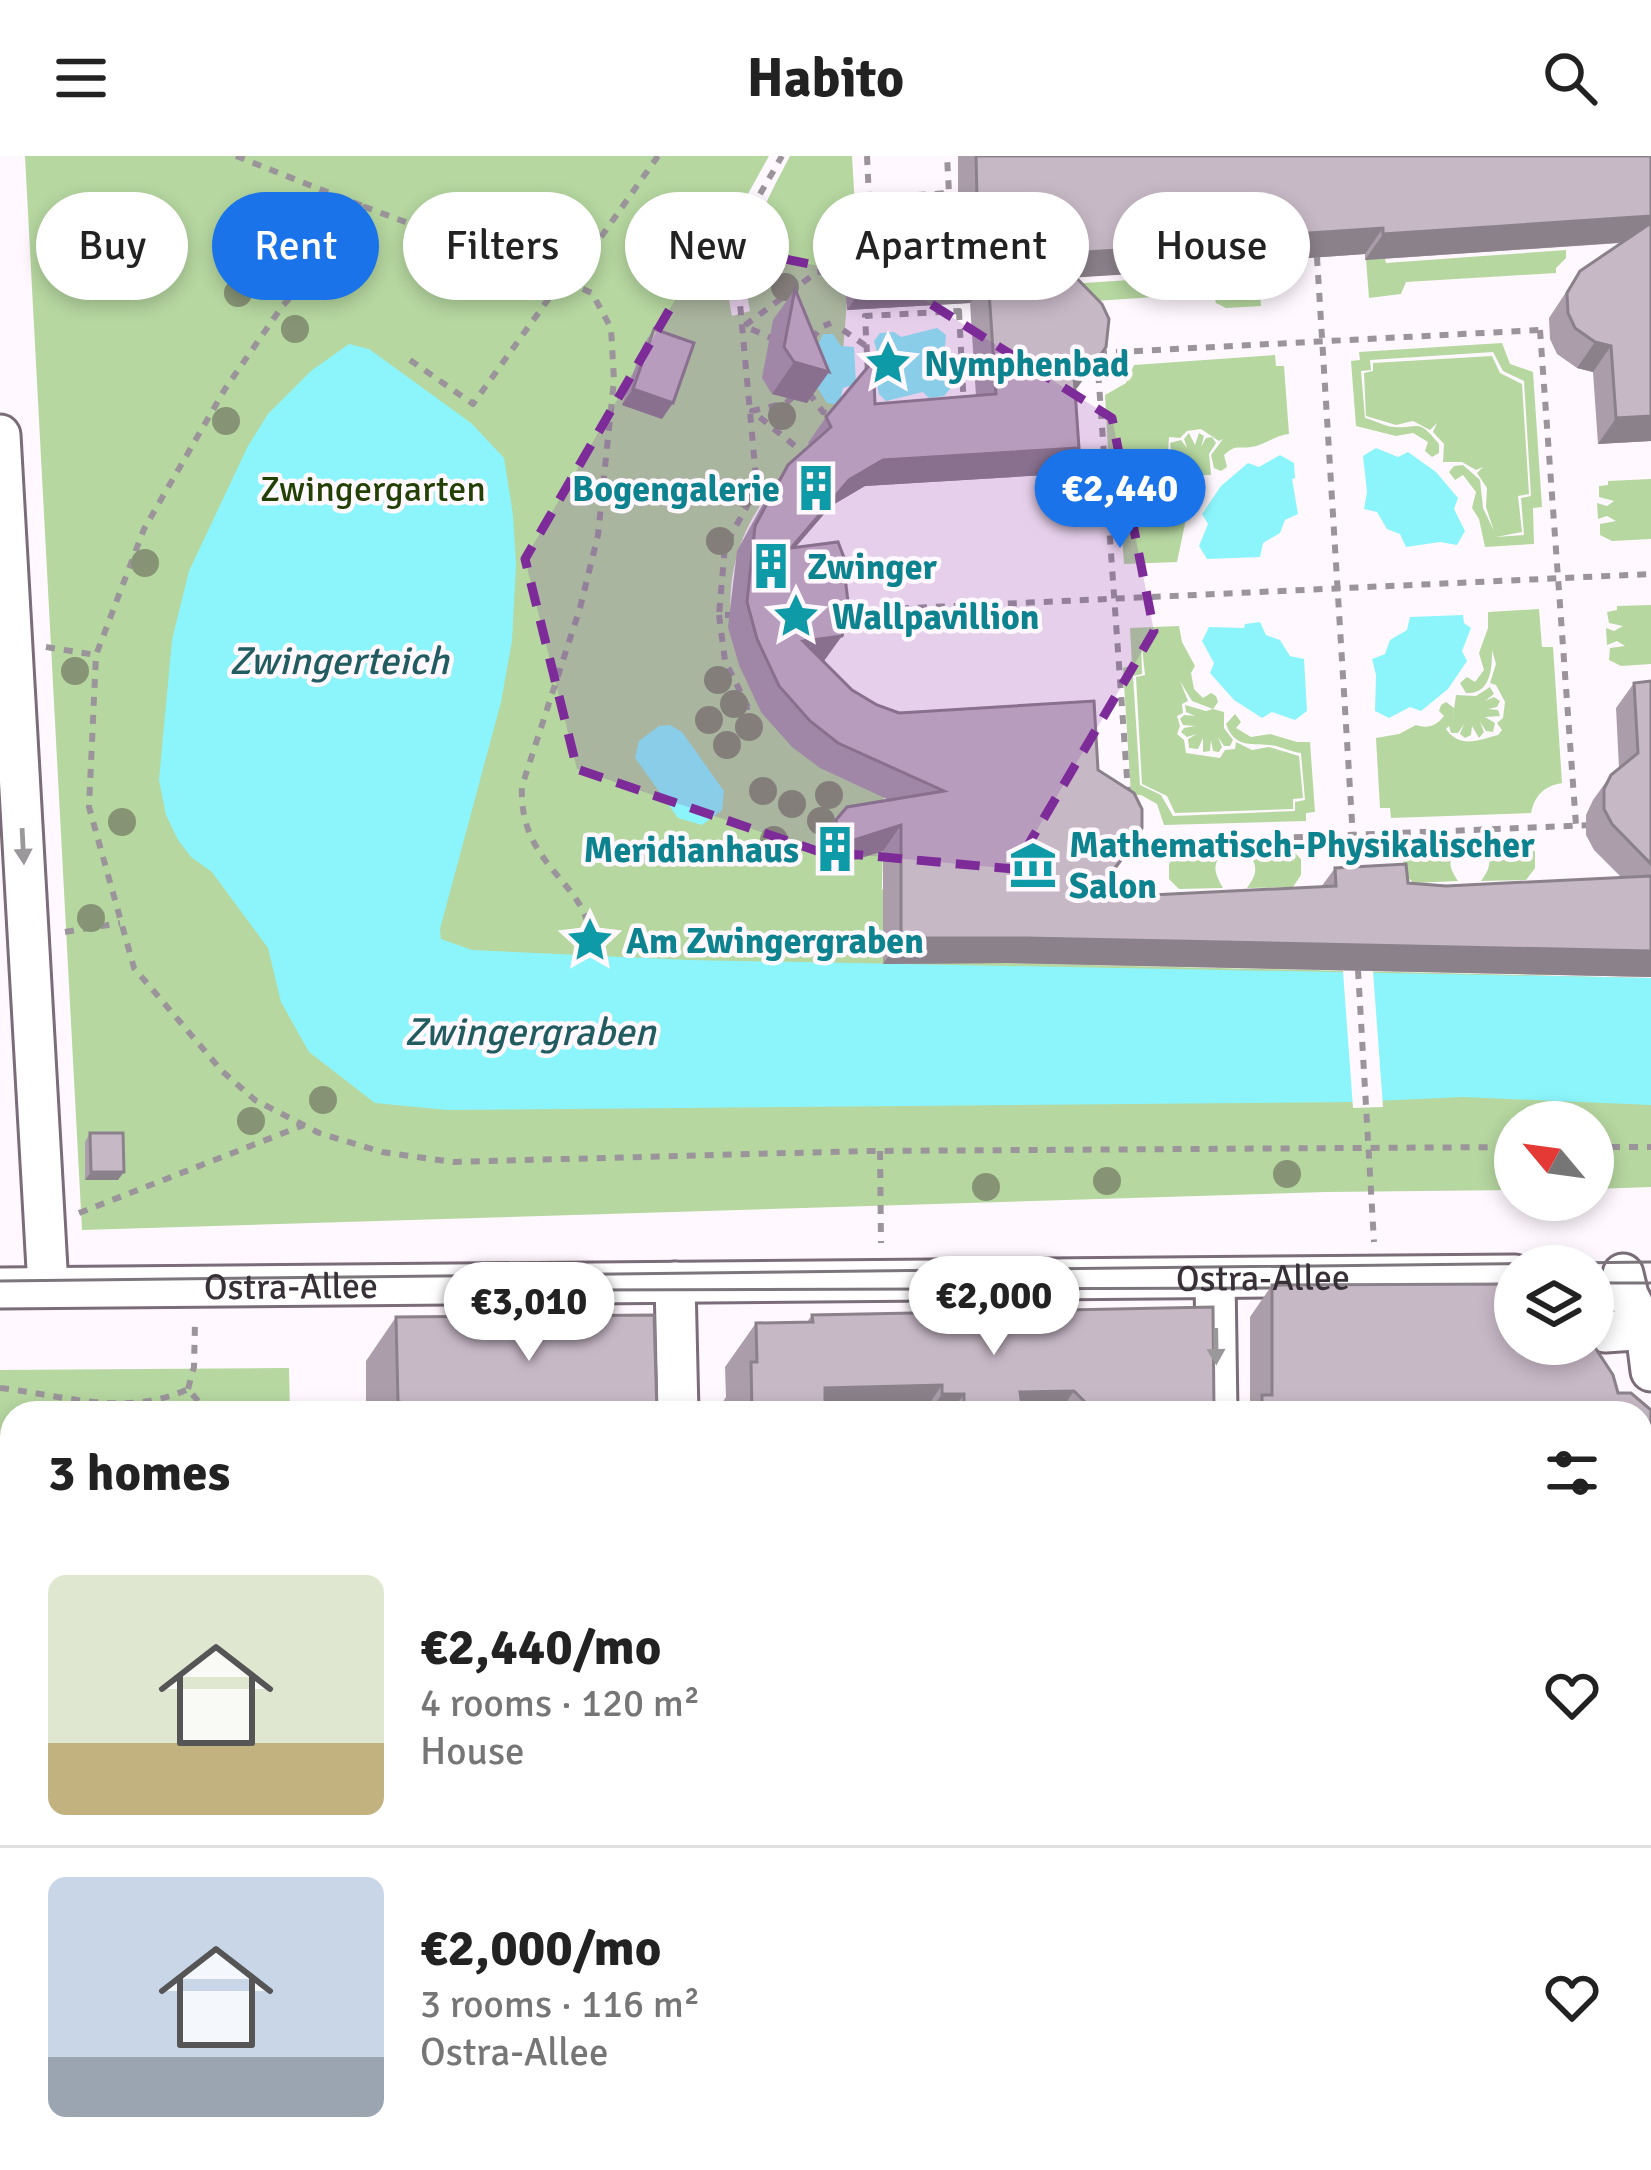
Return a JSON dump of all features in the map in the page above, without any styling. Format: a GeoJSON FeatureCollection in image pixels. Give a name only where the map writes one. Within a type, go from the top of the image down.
{"type":"FeatureCollection","features":[{"type":"Feature","properties":{"kind":"street"},"geometry":{"type":"LineString","coordinates":[[0,435],[48,1287]]}},
{"type":"Feature","properties":{"kind":"street"},"geometry":{"type":"LineString","coordinates":[[1622,1274],[1648,1330],[1651,1371]]}},
{"type":"Feature","properties":{"kind":"street","name":"Ostra-Allee"},"geometry":{"type":"LineString","coordinates":[[0,1288],[1494,1275]]}},
{"type":"Feature","properties":{"kind":"street"},"geometry":{"type":"LineString","coordinates":[[1215,1278],[1217,1401]]}},
{"type":"Feature","properties":{"kind":"street"},"geometry":{"type":"LineString","coordinates":[[675,1282],[678,1401]]}},
{"type":"Feature","properties":{"kind":"street"},"geometry":{"type":"LineString","coordinates":[[1614,1332],[1648,1330]]}},
{"type":"Feature","properties":{"kind":"path"},"geometry":{"type":"LineString","coordinates":[[236,156],[327,192]]}},
{"type":"Feature","properties":{"kind":"path"},"geometry":{"type":"LineString","coordinates":[[601,237],[658,156]]}},
{"type":"Feature","properties":{"kind":"path"},"geometry":{"type":"LineString","coordinates":[[769,693],[748,707],[725,661],[718,615],[724,546],[758,488],[738,282],[740,242],[745,220],[782,156]]}},
{"type":"Feature","properties":{"kind":"path"},"geometry":{"type":"LineString","coordinates":[[867,156],[869,197],[905,200],[949,193],[947,156]]}},
{"type":"Feature","properties":{"kind":"path"},"geometry":{"type":"LineString","coordinates":[[1317,257],[1355,873]]}},
{"type":"Feature","properties":{"kind":"path"},"geometry":{"type":"LineString","coordinates":[[744,326],[813,275]]}},
{"type":"Feature","properties":{"kind":"path"},"geometry":{"type":"LineString","coordinates":[[288,300],[225,389],[144,529],[96,655],[89,807],[134,968],[222,1071],[255,1100],[304,1125],[382,1152],[453,1162],[880,1150],[1369,1144],[1494,1147]]}},
{"type":"Feature","properties":{"kind":"path"},"geometry":{"type":"LineString","coordinates":[[410,360],[473,404],[548,300]]}},
{"type":"Feature","properties":{"kind":"path"},"geometry":{"type":"LineString","coordinates":[[590,940],[590,920],[525,830],[520,805],[598,535],[614,380],[610,328],[596,300]]}},
{"type":"Feature","properties":{"kind":"path"},"geometry":{"type":"LineString","coordinates":[[959,311],[964,408],[870,414],[866,346],[865,316],[959,311]]}},
{"type":"Feature","properties":{"kind":"path"},"geometry":{"type":"LineString","coordinates":[[807,353],[821,326],[831,323]]}},
{"type":"Feature","properties":{"kind":"path"},"geometry":{"type":"LineString","coordinates":[[744,326],[786,344]]}},
{"type":"Feature","properties":{"kind":"path"},"geometry":{"type":"LineString","coordinates":[[843,330],[866,346]]}},
{"type":"Feature","properties":{"kind":"path"},"geometry":{"type":"LineString","coordinates":[[1128,799],[1094,354],[1544,330],[1576,825]]}},
{"type":"Feature","properties":{"kind":"path"},"geometry":{"type":"LineString","coordinates":[[962,359],[974,359]]}},
{"type":"Feature","properties":{"kind":"path"},"geometry":{"type":"LineString","coordinates":[[855,396],[868,389]]}},
{"type":"Feature","properties":{"kind":"path"},"geometry":{"type":"LineString","coordinates":[[752,411],[787,403],[808,391],[823,412],[837,416]]}},
{"type":"Feature","properties":{"kind":"path"},"geometry":{"type":"LineString","coordinates":[[752,411],[808,457]]}},
{"type":"Feature","properties":{"kind":"path"},"geometry":{"type":"LineString","coordinates":[[842,611],[1651,574]]}},
{"type":"Feature","properties":{"kind":"path"},"geometry":{"type":"LineString","coordinates":[[718,615],[740,619],[740,603]]}},
{"type":"Feature","properties":{"kind":"path"},"geometry":{"type":"LineString","coordinates":[[12,652],[51,647],[96,655]]}},
{"type":"Feature","properties":{"kind":"path"},"geometry":{"type":"LineString","coordinates":[[1125,843],[1600,824]]}},
{"type":"Feature","properties":{"kind":"path"},"geometry":{"type":"LineString","coordinates":[[1358,970],[1376,1276]]}},
{"type":"Feature","properties":{"kind":"path"},"geometry":{"type":"LineString","coordinates":[[70,1214],[81,1214],[304,1125]]}},
{"type":"Feature","properties":{"kind":"path"},"geometry":{"type":"LineString","coordinates":[[1614,1147],[1651,1147]]}},
{"type":"Feature","properties":{"kind":"path"},"geometry":{"type":"LineString","coordinates":[[880,1150],[881,1280]]}},
{"type":"Feature","properties":{"kind":"path"},"geometry":{"type":"LineString","coordinates":[[188,1389],[194,1367],[196,1287]]}},
{"type":"Feature","properties":{"kind":"path"},"geometry":{"type":"LineString","coordinates":[[0,1388],[72,1401]]}},
{"type":"Feature","properties":{"kind":"path"},"geometry":{"type":"LineString","coordinates":[[152,1401],[188,1389]]}},
{"type":"Feature","properties":{"kind":"path"},"geometry":{"type":"LineString","coordinates":[[188,1389],[198,1401]]}},
{"type":"Feature","properties":{"kind":"highlighted area"},"geometry":{"type":"Polygon","coordinates":[[[708,243],[896,282],[1112,418],[1154,631],[1014,869],[817,851],[577,769],[525,559],[708,243]]]}},
{"type":"Feature","properties":{"kind":"green space","name":"Zwingergarten"},"geometry":{"type":"Polygon","coordinates":[[[25,156],[769,156],[749,192],[625,192],[625,300],[730,300],[732,316],[750,311],[748,300],[789,300],[789,192],[772,192],[790,156],[852,156],[854,192],[813,192],[813,300],[847,300],[837,427],[778,483],[749,525],[735,562],[730,599],[744,673],[786,738],[823,769],[884,790],[882,889],[1008,963],[1651,978],[1651,1187],[1614,1188],[1614,1101],[1494,1101],[1494,1190],[82,1230],[25,156]]]}},
{"type":"Feature","properties":{"kind":"green space"},"geometry":{"type":"Polygon","coordinates":[[[1566,250],[1556,273],[1406,282],[1401,294],[1369,298],[1366,259],[1385,258],[1386,263],[1566,250]]]}},
{"type":"Feature","properties":{"kind":"green space"},"geometry":{"type":"Polygon","coordinates":[[[1113,281],[1113,300],[1081,302],[1089,300],[1089,283],[1113,281]]]}},
{"type":"Feature","properties":{"kind":"green space"},"geometry":{"type":"Polygon","coordinates":[[[1261,300],[1261,306],[1226,308],[1216,303],[1261,300]]]}},
{"type":"Feature","properties":{"kind":"green space"},"geometry":{"type":"Polygon","coordinates":[[[1502,343],[1510,364],[1533,372],[1542,507],[1533,508],[1534,544],[1485,547],[1472,508],[1476,492],[1463,475],[1455,480],[1449,472],[1463,465],[1480,480],[1483,508],[1494,531],[1486,507],[1487,488],[1477,473],[1483,467],[1476,470],[1462,462],[1443,462],[1444,444],[1433,432],[1437,423],[1430,430],[1413,421],[1396,425],[1366,416],[1364,373],[1373,371],[1373,363],[1492,356],[1500,373],[1522,384],[1529,494],[1518,496],[1522,532],[1496,537],[1524,535],[1521,498],[1531,496],[1524,381],[1503,371],[1493,352],[1370,360],[1371,370],[1361,371],[1365,418],[1391,427],[1422,427],[1439,444],[1439,453],[1432,457],[1425,451],[1428,442],[1413,433],[1396,436],[1356,426],[1351,361],[1360,360],[1359,352],[1502,343]]]}},
{"type":"Feature","properties":{"kind":"green space"},"geometry":{"type":"Polygon","coordinates":[[[1275,355],[1276,366],[1284,366],[1289,434],[1231,449],[1224,455],[1227,467],[1221,471],[1214,468],[1211,455],[1223,439],[1201,429],[1187,431],[1180,438],[1169,437],[1162,459],[1168,486],[1178,490],[1198,479],[1206,488],[1190,491],[1182,512],[1186,519],[1177,562],[1124,564],[1121,525],[1112,524],[1105,395],[1126,383],[1134,365],[1275,355]]]}},
{"type":"Feature","properties":{"kind":"green space"},"geometry":{"type":"Polygon","coordinates":[[[1189,433],[1195,445],[1199,433],[1204,436],[1201,447],[1206,438],[1216,443],[1209,454],[1211,475],[1193,475],[1178,486],[1173,476],[1180,473],[1170,475],[1167,469],[1176,464],[1164,458],[1170,453],[1179,455],[1171,451],[1170,443],[1181,440],[1187,448],[1184,439],[1189,433]]]}},
{"type":"Feature","properties":{"kind":"green space"},"geometry":{"type":"Polygon","coordinates":[[[1651,479],[1651,539],[1612,541],[1600,535],[1600,524],[1616,521],[1607,516],[1598,519],[1597,503],[1607,506],[1614,501],[1599,497],[1599,486],[1608,481],[1651,479]]]}},
{"type":"Feature","properties":{"kind":"green space"},"geometry":{"type":"Polygon","coordinates":[[[1651,605],[1651,664],[1621,666],[1609,660],[1610,648],[1625,646],[1617,641],[1607,645],[1606,628],[1614,631],[1623,626],[1609,623],[1607,612],[1617,606],[1651,605]]]}},
{"type":"Feature","properties":{"kind":"green space"},"geometry":{"type":"Polygon","coordinates":[[[1539,609],[1542,647],[1553,647],[1562,783],[1541,792],[1531,813],[1391,818],[1390,808],[1380,808],[1376,738],[1435,724],[1444,716],[1439,711],[1446,702],[1454,708],[1452,724],[1456,695],[1476,696],[1490,687],[1494,694],[1485,701],[1494,697],[1500,701],[1488,709],[1498,710],[1500,716],[1485,717],[1495,723],[1493,732],[1480,722],[1484,732],[1479,738],[1472,726],[1471,735],[1465,738],[1460,734],[1464,724],[1458,733],[1451,733],[1449,726],[1446,729],[1457,739],[1464,741],[1498,735],[1505,702],[1490,683],[1496,664],[1492,650],[1486,684],[1466,693],[1460,683],[1467,677],[1475,682],[1484,670],[1479,653],[1488,612],[1539,609]]]}},
{"type":"Feature","properties":{"kind":"green space"},"geometry":{"type":"Polygon","coordinates":[[[1179,626],[1195,666],[1191,673],[1194,689],[1203,698],[1211,693],[1218,702],[1213,709],[1192,701],[1180,681],[1188,701],[1177,716],[1177,734],[1184,740],[1186,753],[1220,758],[1225,750],[1235,749],[1236,742],[1252,750],[1269,747],[1299,756],[1303,798],[1293,799],[1293,809],[1175,813],[1167,796],[1142,784],[1136,677],[1145,675],[1141,638],[1142,674],[1133,676],[1140,785],[1161,795],[1173,816],[1295,811],[1295,802],[1305,800],[1301,753],[1238,741],[1226,724],[1235,714],[1241,722],[1236,728],[1251,737],[1270,734],[1310,742],[1315,812],[1306,813],[1306,821],[1164,825],[1157,804],[1131,795],[1123,668],[1132,665],[1130,628],[1179,626]]]}},
{"type":"Feature","properties":{"kind":"green space"},"geometry":{"type":"Polygon","coordinates":[[[1185,705],[1224,712],[1224,728],[1233,740],[1230,746],[1218,737],[1219,752],[1213,751],[1211,740],[1210,751],[1203,752],[1203,738],[1198,749],[1189,748],[1188,739],[1197,734],[1187,737],[1181,732],[1195,726],[1183,725],[1180,719],[1195,716],[1186,712],[1185,705]]]}},
{"type":"Feature","properties":{"kind":"green space"},"geometry":{"type":"Polygon","coordinates":[[[1458,843],[1450,862],[1458,881],[1414,883],[1406,876],[1403,860],[1412,845],[1458,843]]]}},
{"type":"Feature","properties":{"kind":"green space"},"geometry":{"type":"Polygon","coordinates":[[[1481,843],[1526,843],[1535,852],[1535,868],[1526,880],[1481,881],[1489,862],[1481,843]]]}},
{"type":"Feature","properties":{"kind":"green space"},"geometry":{"type":"Polygon","coordinates":[[[1223,850],[1216,869],[1223,888],[1179,889],[1169,879],[1169,864],[1178,852],[1223,850]]]}},
{"type":"Feature","properties":{"kind":"green space"},"geometry":{"type":"Polygon","coordinates":[[[1247,850],[1292,850],[1301,859],[1301,875],[1293,887],[1247,888],[1255,869],[1247,850]]]}},
{"type":"Feature","properties":{"kind":"green space"},"geometry":{"type":"Polygon","coordinates":[[[289,1368],[290,1401],[0,1401],[0,1370],[289,1368]]]}},
{"type":"Feature","properties":{"kind":"water"},"geometry":{"type":"Polygon","coordinates":[[[937,328],[946,335],[943,370],[950,376],[950,389],[944,396],[929,398],[923,392],[886,401],[879,394],[877,382],[883,375],[874,341],[880,333],[894,332],[901,337],[937,328]]]}},
{"type":"Feature","properties":{"kind":"water"},"geometry":{"type":"Polygon","coordinates":[[[823,334],[833,334],[841,346],[854,347],[856,384],[843,388],[839,405],[827,403],[815,384],[773,393],[764,372],[772,352],[817,347],[823,334]]]}},
{"type":"Feature","properties":{"kind":"water"},"geometry":{"type":"Polygon","coordinates":[[[349,344],[369,349],[471,423],[504,458],[516,564],[512,641],[441,939],[472,950],[689,960],[1651,978],[1651,1105],[1462,1097],[1353,1102],[447,1110],[375,1103],[309,1052],[281,1002],[268,948],[212,872],[178,840],[166,815],[159,780],[172,640],[189,571],[248,446],[268,414],[311,371],[349,344]]]}},
{"type":"Feature","properties":{"kind":"water"},"geometry":{"type":"Polygon","coordinates":[[[1376,448],[1398,457],[1408,452],[1436,472],[1458,498],[1454,509],[1465,531],[1457,545],[1440,542],[1406,547],[1400,534],[1387,529],[1377,512],[1364,509],[1363,456],[1376,448]]]}},
{"type":"Feature","properties":{"kind":"water"},"geometry":{"type":"Polygon","coordinates":[[[1280,455],[1294,463],[1298,514],[1285,520],[1280,533],[1263,543],[1260,557],[1207,559],[1199,546],[1208,524],[1202,514],[1221,486],[1248,463],[1259,467],[1280,455]]]}},
{"type":"Feature","properties":{"kind":"water"},"geometry":{"type":"Polygon","coordinates":[[[1463,615],[1471,628],[1462,651],[1467,661],[1448,689],[1421,711],[1410,707],[1389,718],[1375,711],[1372,659],[1385,654],[1390,640],[1407,630],[1410,617],[1463,615]]]}},
{"type":"Feature","properties":{"kind":"water"},"geometry":{"type":"Polygon","coordinates":[[[1260,622],[1266,635],[1280,640],[1290,656],[1304,659],[1307,711],[1295,720],[1272,712],[1262,718],[1234,700],[1210,673],[1214,663],[1202,641],[1209,627],[1244,628],[1260,622]]]}},
{"type":"Feature","properties":{"kind":"water"},"geometry":{"type":"Polygon","coordinates":[[[670,725],[682,732],[724,791],[722,810],[702,825],[678,818],[635,758],[639,741],[659,726],[670,725]]]}},
{"type":"Feature","properties":{"kind":"pier"},"geometry":{"type":"Polygon","coordinates":[[[1343,971],[1373,971],[1383,1107],[1353,1108],[1343,971]]]}},
{"type":"Feature","properties":{"kind":"building"},"geometry":{"type":"Polygon","coordinates":[[[976,156],[1651,156],[1651,216],[1383,234],[1383,228],[1310,233],[1310,192],[1113,192],[1113,250],[1089,252],[1089,192],[977,192],[976,156]]]}},
{"type":"Feature","properties":{"kind":"building"},"geometry":{"type":"Polygon","coordinates":[[[1651,223],[1651,416],[1616,418],[1611,346],[1575,328],[1567,293],[1580,271],[1651,223]]]}},
{"type":"Feature","properties":{"kind":"building"},"geometry":{"type":"Polygon","coordinates":[[[795,289],[829,372],[794,362],[784,347],[795,289]]]}},
{"type":"Feature","properties":{"kind":"building"},"geometry":{"type":"Polygon","coordinates":[[[1089,291],[1102,304],[1109,319],[1106,347],[1096,361],[1074,376],[1079,448],[883,460],[849,480],[791,548],[838,542],[848,568],[849,610],[842,636],[803,641],[852,690],[899,713],[1094,701],[1098,770],[1134,793],[1142,809],[1142,828],[1090,898],[1336,886],[1335,868],[1406,864],[1408,883],[1446,886],[1651,876],[1651,951],[901,938],[901,825],[851,841],[838,832],[836,820],[847,807],[944,791],[838,743],[810,721],[779,686],[757,639],[747,602],[755,526],[788,465],[831,427],[826,417],[873,361],[875,404],[996,394],[990,300],[1089,300],[1089,291]]]}},
{"type":"Feature","properties":{"kind":"building"},"geometry":{"type":"Polygon","coordinates":[[[654,329],[694,343],[673,403],[633,389],[654,329]]]}},
{"type":"Feature","properties":{"kind":"building"},"geometry":{"type":"Polygon","coordinates":[[[1651,681],[1651,864],[1612,824],[1604,809],[1604,789],[1611,775],[1638,753],[1634,683],[1651,681]]]}},
{"type":"Feature","properties":{"kind":"building"},"geometry":{"type":"Polygon","coordinates":[[[90,1133],[123,1133],[124,1172],[91,1172],[90,1133]]]}},
{"type":"Feature","properties":{"kind":"building"},"geometry":{"type":"Polygon","coordinates":[[[1494,1284],[1494,1365],[1606,1365],[1618,1393],[1631,1393],[1640,1401],[1262,1401],[1262,1395],[1272,1395],[1272,1285],[1494,1284]]]}},
{"type":"Feature","properties":{"kind":"building"},"geometry":{"type":"Polygon","coordinates":[[[1213,1307],[1214,1401],[1084,1401],[1074,1391],[1020,1392],[1021,1401],[964,1401],[964,1394],[942,1394],[942,1385],[825,1388],[825,1401],[752,1401],[756,1323],[813,1322],[812,1315],[1213,1307]]]}},
{"type":"Feature","properties":{"kind":"building"},"geometry":{"type":"Polygon","coordinates":[[[654,1315],[657,1401],[398,1401],[396,1317],[654,1315]]]}},
{"type":"Feature","properties":{"kind":"tram line"},"geometry":{"type":"LineString","coordinates":[[0,1281],[1651,1262]]}},
{"type":"Feature","properties":{"kind":"tram line"},"geometry":{"type":"LineString","coordinates":[[1614,1283],[1651,1283]]}},
{"type":"Feature","properties":{"kind":"tram line"},"geometry":{"type":"LineString","coordinates":[[1464,1285],[1494,1284]]}},
{"type":"Feature","properties":{"kind":"tram line"},"geometry":{"type":"LineString","coordinates":[[582,1290],[1302,1288]]}},
{"type":"Feature","properties":{"kind":"place","name":"Nymphenbad"},"geometry":{"type":"Point","coordinates":[888,363]}},
{"type":"Feature","properties":{"kind":"place","name":"Bogengalerie"},"geometry":{"type":"Point","coordinates":[816,488]}},
{"type":"Feature","properties":{"kind":"place","name":"Zwinger"},"geometry":{"type":"Point","coordinates":[771,566]}},
{"type":"Feature","properties":{"kind":"place","name":"Wallpavillion"},"geometry":{"type":"Point","coordinates":[796,616]}},
{"type":"Feature","properties":{"kind":"place","name":"Meridianhaus"},"geometry":{"type":"Point","coordinates":[835,849]}},
{"type":"Feature","properties":{"kind":"place","name":"Mathematisch-Physikalischer Salon"},"geometry":{"type":"Point","coordinates":[1033,865]}},
{"type":"Feature","properties":{"kind":"place","name":"Am Zwingergraben"},"geometry":{"type":"Point","coordinates":[590,940]}},
{"type":"Feature","properties":{"kind":"water label","name":"Zwingerteich"},"geometry":{"type":"Point","coordinates":[339,660]}},
{"type":"Feature","properties":{"kind":"water label","name":"Zwingergraben"},"geometry":{"type":"Point","coordinates":[530,1031]}}]}
